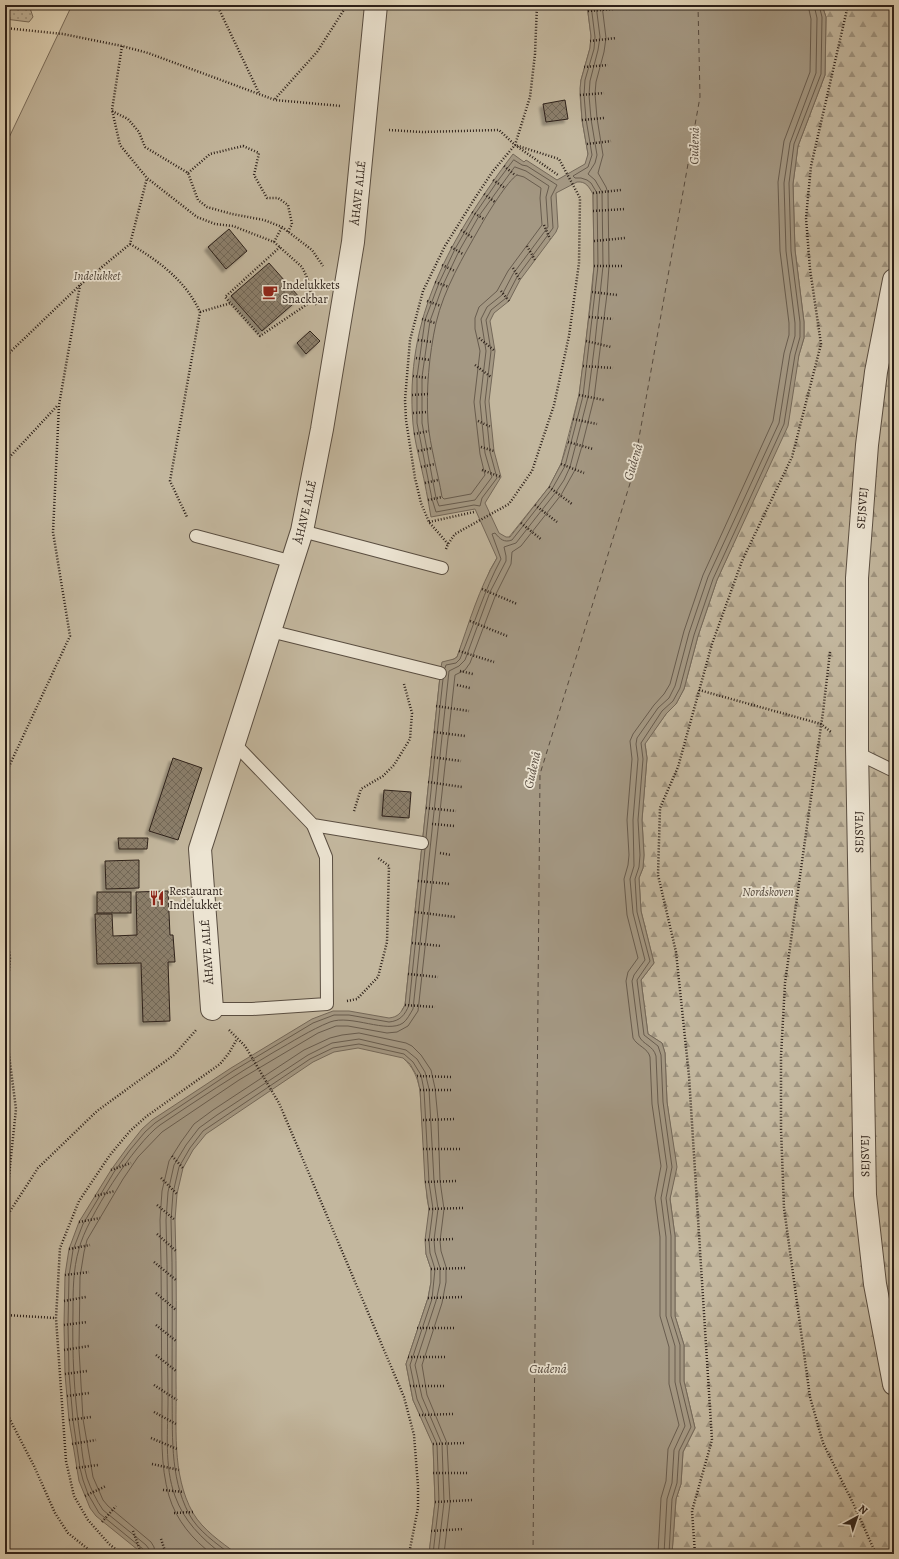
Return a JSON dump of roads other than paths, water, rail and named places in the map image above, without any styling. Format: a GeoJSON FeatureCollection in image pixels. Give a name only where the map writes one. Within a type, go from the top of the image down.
{"type":"FeatureCollection","features":[{"type":"Feature","properties":{"kind":"street","name":"ÅHAVE ALLÉ"},"geometry":{"type":"LineString","coordinates":[[212,1009],[200,849],[233,742],[302,531],[322,429],[353,242],[376,5]]}},
{"type":"Feature","properties":{"kind":"street","name":"SEJSVEJ"},"geometry":{"type":"LineString","coordinates":[[894,280],[876,372],[867,445],[857,578],[857,754],[865,1195],[875,1284],[894,1384]]}},
{"type":"Feature","properties":{"kind":"lane"},"geometry":{"type":"LineString","coordinates":[[302,531],[442,568]]}},
{"type":"Feature","properties":{"kind":"lane"},"geometry":{"type":"LineString","coordinates":[[196,536],[293,562]]}},
{"type":"Feature","properties":{"kind":"lane"},"geometry":{"type":"LineString","coordinates":[[270,631],[440,673]]}},
{"type":"Feature","properties":{"kind":"lane"},"geometry":{"type":"LineString","coordinates":[[212,1009],[252,1009],[327,1004],[326,857],[313,825],[233,742]]}},
{"type":"Feature","properties":{"kind":"lane"},"geometry":{"type":"LineString","coordinates":[[857,754],[894,771]]}},
{"type":"Feature","properties":{"kind":"lane"},"geometry":{"type":"LineString","coordinates":[[313,825],[422,843]]}},
{"type":"Feature","properties":{"kind":"water","name":"Gudenå"},"geometry":{"type":"Polygon","coordinates":[[[587,5],[822,5],[826,17],[825,75],[798,146],[793,184],[795,250],[804,322],[804,338],[799,355],[788,426],[717,580],[698,636],[684,689],[676,704],[666,714],[645,744],[647,758],[642,820],[644,855],[643,868],[639,878],[641,911],[654,963],[641,980],[648,1034],[662,1043],[665,1053],[667,1102],[677,1167],[670,1199],[675,1236],[675,1316],[684,1345],[684,1381],[695,1428],[683,1452],[681,1484],[676,1499],[672,1554],[429,1554],[435,1502],[433,1445],[413,1400],[406,1364],[428,1298],[431,1282],[431,1269],[426,1254],[425,1240],[429,1209],[425,1182],[420,1090],[417,1076],[410,1064],[403,1058],[358,1048],[334,1052],[313,1062],[206,1134],[193,1150],[183,1168],[177,1194],[175,1220],[176,1432],[178,1466],[186,1498],[197,1519],[207,1530],[237,1554],[143,1554],[96,1516],[90,1508],[79,1481],[69,1420],[65,1374],[65,1275],[69,1249],[79,1222],[111,1170],[142,1129],[152,1120],[231,1068],[312,1019],[333,1011],[349,1011],[389,1018],[395,1017],[399,1014],[405,1005],[442,662],[457,657],[485,581],[497,558],[475,509],[431,517],[413,424],[412,385],[416,348],[424,313],[436,280],[452,248],[470,216],[513,154],[524,162],[526,160],[557,180],[585,164],[588,154],[582,120],[580,88],[590,48],[591,36],[587,5]],[[577,182],[556,193],[558,227],[556,232],[520,280],[509,301],[494,313],[490,321],[495,351],[489,401],[494,451],[501,477],[485,503],[499,533],[506,537],[510,537],[549,487],[561,464],[568,442],[579,395],[594,266],[593,194],[587,185],[577,182]]]}},
{"type":"Feature","properties":{"kind":"place","name":"Indelukkets Snackbar"},"geometry":{"type":"Point","coordinates":[270,292]}},
{"type":"Feature","properties":{"kind":"place","name":"Restaurant Indelukket"},"geometry":{"type":"Point","coordinates":[157,898]}},
{"type":"Feature","properties":{"kind":"park label","name":"Indelukket"},"geometry":{"type":"Point","coordinates":[97,276]}},
{"type":"Feature","properties":{"kind":"park label","name":"Nordskoven"},"geometry":{"type":"Point","coordinates":[768,892]}}]}
